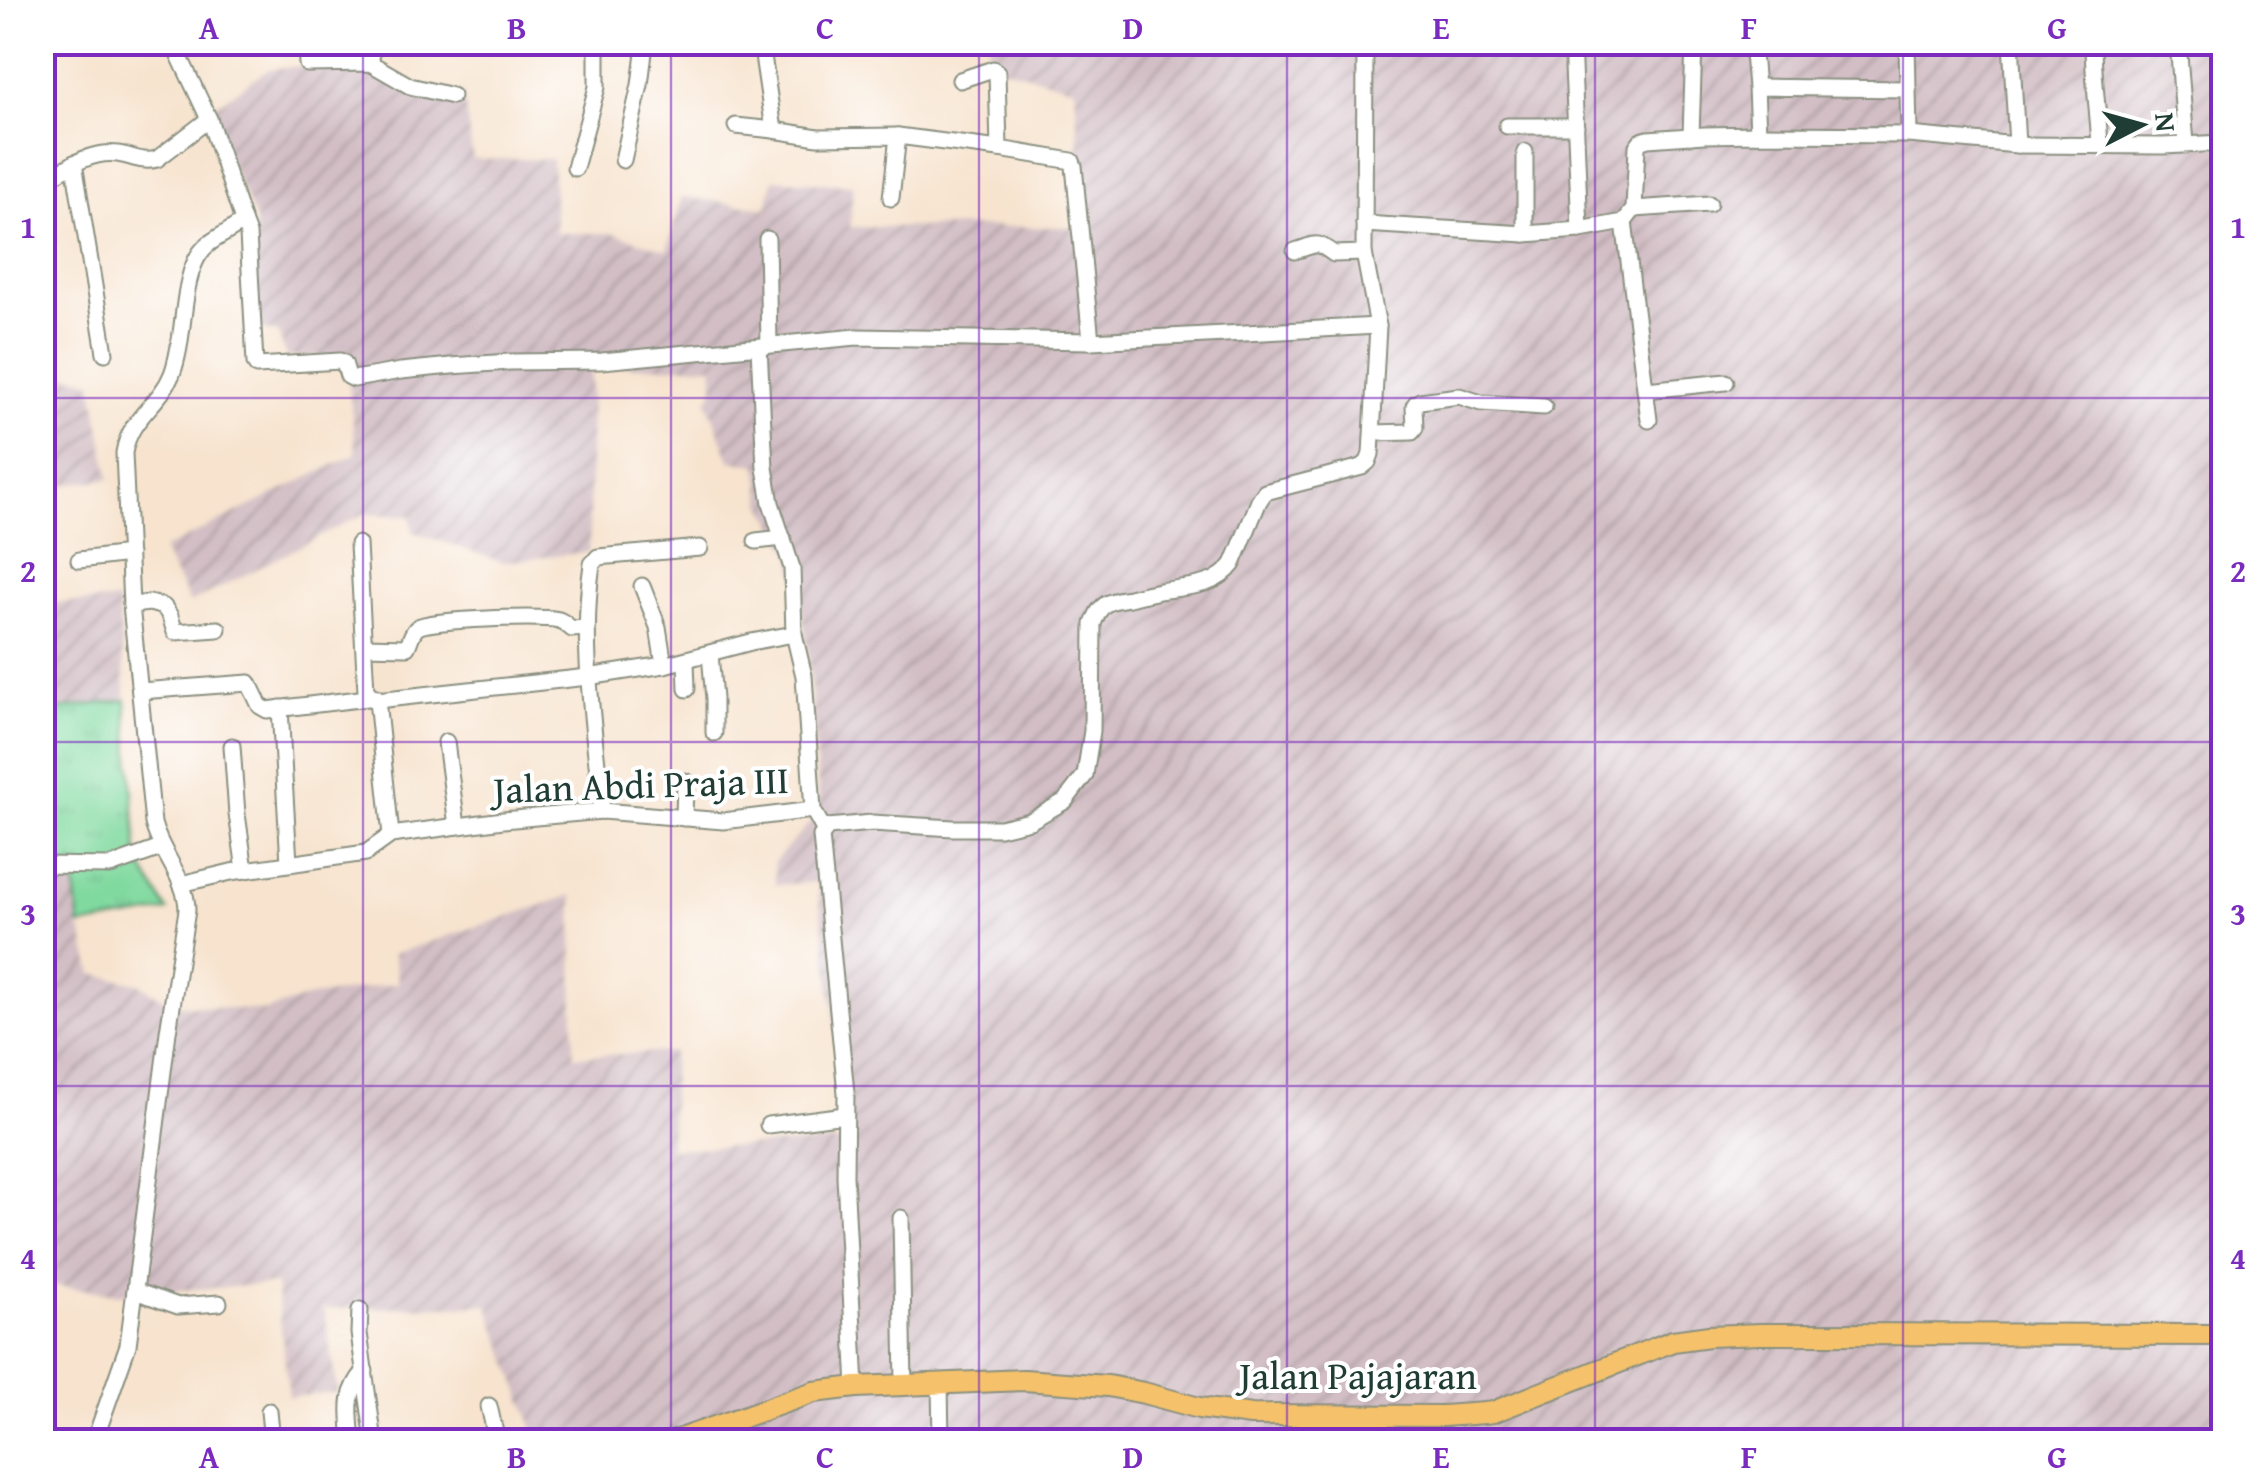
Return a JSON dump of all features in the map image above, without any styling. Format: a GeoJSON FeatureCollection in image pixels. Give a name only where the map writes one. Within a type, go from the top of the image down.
{"type":"FeatureCollection","features":[{"type":"Feature","properties":{"kind":"main road","name":"Jalan Pajajaran"},"geometry":{"type":"LineString","coordinates":[[672,1442],[795,1397],[856,1387],[1024,1380],[1080,1383],[1251,1415],[1443,1416],[1493,1412],[1673,1342],[1709,1336],[2224,1334]]}},
{"type":"Feature","properties":{"kind":"street"},"geometry":{"type":"LineString","coordinates":[[175,42],[209,120],[248,234],[257,366],[340,361],[348,376],[359,378],[451,366],[602,361],[857,337],[1092,341],[1378,326]]}},
{"type":"Feature","properties":{"kind":"street"},"geometry":{"type":"LineString","coordinates":[[306,42],[307,64],[370,63],[410,86],[452,96]]}},
{"type":"Feature","properties":{"kind":"street"},"geometry":{"type":"LineString","coordinates":[[370,63],[374,42]]}},
{"type":"Feature","properties":{"kind":"street"},"geometry":{"type":"LineString","coordinates":[[575,168],[597,87],[598,42]]}},
{"type":"Feature","properties":{"kind":"street"},"geometry":{"type":"LineString","coordinates":[[623,160],[645,43],[660,42]]}},
{"type":"Feature","properties":{"kind":"street"},"geometry":{"type":"LineString","coordinates":[[761,42],[774,130]]}},
{"type":"Feature","properties":{"kind":"street"},"geometry":{"type":"LineString","coordinates":[[856,1387],[844,1176],[846,1093],[821,836],[828,828],[872,823],[1000,828],[1030,821],[1065,802],[1084,775],[1088,756],[1092,731],[1093,624],[1097,612],[1116,601],[1215,580],[1234,564],[1265,492],[1362,468],[1368,462],[1374,433],[1378,326],[1364,253],[1365,42]]}},
{"type":"Feature","properties":{"kind":"street"},"geometry":{"type":"LineString","coordinates":[[1572,42],[1580,230]]}},
{"type":"Feature","properties":{"kind":"street"},"geometry":{"type":"LineString","coordinates":[[1690,136],[1694,42]]}},
{"type":"Feature","properties":{"kind":"street"},"geometry":{"type":"LineString","coordinates":[[1752,42],[1758,134]]}},
{"type":"Feature","properties":{"kind":"street"},"geometry":{"type":"LineString","coordinates":[[1907,42],[1909,135]]}},
{"type":"Feature","properties":{"kind":"street"},"geometry":{"type":"LineString","coordinates":[[2011,42],[2017,145]]}},
{"type":"Feature","properties":{"kind":"street"},"geometry":{"type":"LineString","coordinates":[[2093,42],[2092,78],[2100,145]]}},
{"type":"Feature","properties":{"kind":"street"},"geometry":{"type":"LineString","coordinates":[[2178,42],[2186,144]]}},
{"type":"Feature","properties":{"kind":"street"},"geometry":{"type":"LineString","coordinates":[[960,80],[993,69],[998,72],[999,149]]}},
{"type":"Feature","properties":{"kind":"street"},"geometry":{"type":"LineString","coordinates":[[1756,87],[1908,89]]}},
{"type":"Feature","properties":{"kind":"street"},"geometry":{"type":"LineString","coordinates":[[42,182],[74,163],[106,154],[122,154],[147,162],[157,159],[209,120]]}},
{"type":"Feature","properties":{"kind":"street"},"geometry":{"type":"LineString","coordinates":[[736,126],[818,137],[898,136],[1072,161],[1092,341]]}},
{"type":"Feature","properties":{"kind":"street"},"geometry":{"type":"LineString","coordinates":[[1506,126],[1576,126]]}},
{"type":"Feature","properties":{"kind":"street"},"geometry":{"type":"LineString","coordinates":[[1649,420],[1629,216],[1637,146],[1641,141],[1758,134],[1909,135],[2017,145],[2224,143]]}},
{"type":"Feature","properties":{"kind":"street"},"geometry":{"type":"LineString","coordinates":[[891,198],[898,136]]}},
{"type":"Feature","properties":{"kind":"street"},"geometry":{"type":"LineString","coordinates":[[1525,152],[1525,234]]}},
{"type":"Feature","properties":{"kind":"street"},"geometry":{"type":"LineString","coordinates":[[74,163],[105,353]]}},
{"type":"Feature","properties":{"kind":"street"},"geometry":{"type":"LineString","coordinates":[[1364,224],[1525,234],[1580,230],[1629,216],[1709,204]]}},
{"type":"Feature","properties":{"kind":"street"},"geometry":{"type":"LineString","coordinates":[[94,1442],[128,1345],[187,910],[153,823],[131,605],[124,467],[127,435],[171,377],[195,261],[207,244],[244,221]]}},
{"type":"Feature","properties":{"kind":"street"},"geometry":{"type":"LineString","coordinates":[[767,239],[764,468],[792,568],[794,634],[804,676],[813,810],[824,830]]}},
{"type":"Feature","properties":{"kind":"street"},"geometry":{"type":"LineString","coordinates":[[1295,251],[1318,244],[1334,254],[1364,253]]}},
{"type":"Feature","properties":{"kind":"street"},"geometry":{"type":"LineString","coordinates":[[1646,390],[1726,382]]}},
{"type":"Feature","properties":{"kind":"street"},"geometry":{"type":"LineString","coordinates":[[1374,433],[1412,432],[1414,406],[1420,401],[1459,396],[1476,402],[1544,407]]}},
{"type":"Feature","properties":{"kind":"street"},"geometry":{"type":"LineString","coordinates":[[756,540],[783,538]]}},
{"type":"Feature","properties":{"kind":"street"},"geometry":{"type":"LineString","coordinates":[[358,544],[366,692],[377,698]]}},
{"type":"Feature","properties":{"kind":"street"},"geometry":{"type":"LineString","coordinates":[[602,811],[586,628],[592,564],[598,557],[700,548]]}},
{"type":"Feature","properties":{"kind":"street"},"geometry":{"type":"LineString","coordinates":[[79,560],[128,554]]}},
{"type":"Feature","properties":{"kind":"street"},"geometry":{"type":"LineString","coordinates":[[642,586],[658,627],[664,666]]}},
{"type":"Feature","properties":{"kind":"street"},"geometry":{"type":"LineString","coordinates":[[131,605],[164,606],[175,632],[218,629]]}},
{"type":"Feature","properties":{"kind":"street"},"geometry":{"type":"LineString","coordinates":[[364,646],[406,647],[421,625],[519,618],[560,620],[572,629],[586,628]]}},
{"type":"Feature","properties":{"kind":"street"},"geometry":{"type":"LineString","coordinates":[[140,691],[249,683],[260,706],[268,710],[588,677],[664,666],[794,634]]}},
{"type":"Feature","properties":{"kind":"street"},"geometry":{"type":"LineString","coordinates":[[710,654],[714,732]]}},
{"type":"Feature","properties":{"kind":"street"},"geometry":{"type":"LineString","coordinates":[[686,661],[686,688]]}},
{"type":"Feature","properties":{"kind":"street"},"geometry":{"type":"LineString","coordinates":[[377,698],[390,835]]}},
{"type":"Feature","properties":{"kind":"street"},"geometry":{"type":"LineString","coordinates":[[280,708],[290,863]]}},
{"type":"Feature","properties":{"kind":"street"},"geometry":{"type":"LineString","coordinates":[[446,742],[457,826]]}},
{"type":"Feature","properties":{"kind":"street"},"geometry":{"type":"LineString","coordinates":[[232,746],[245,870]]}},
{"type":"Feature","properties":{"kind":"street"},"geometry":{"type":"LineString","coordinates":[[684,818],[685,781]]}},
{"type":"Feature","properties":{"kind":"street","name":"Jalan Abdi Praja III"},"geometry":{"type":"LineString","coordinates":[[180,884],[245,870],[366,853],[390,835],[457,826],[602,811],[723,821],[813,810]]}},
{"type":"Feature","properties":{"kind":"street"},"geometry":{"type":"LineString","coordinates":[[42,865],[110,866],[161,848]]}},
{"type":"Feature","properties":{"kind":"street"},"geometry":{"type":"LineString","coordinates":[[768,1125],[845,1116]]}},
{"type":"Feature","properties":{"kind":"street"},"geometry":{"type":"LineString","coordinates":[[901,1218],[904,1385]]}},
{"type":"Feature","properties":{"kind":"street"},"geometry":{"type":"LineString","coordinates":[[135,1291],[178,1306],[219,1303]]}},
{"type":"Feature","properties":{"kind":"street"},"geometry":{"type":"LineString","coordinates":[[360,1310],[359,1333],[374,1442]]}},
{"type":"Feature","properties":{"kind":"street"},"geometry":{"type":"LineString","coordinates":[[352,1442],[351,1389],[365,1371]]}},
{"type":"Feature","properties":{"kind":"street"},"geometry":{"type":"LineString","coordinates":[[940,1384],[941,1442]]}},
{"type":"Feature","properties":{"kind":"street"},"geometry":{"type":"LineString","coordinates":[[489,1406],[494,1442]]}},
{"type":"Feature","properties":{"kind":"street"},"geometry":{"type":"LineString","coordinates":[[269,1411],[272,1442]]}},
{"type":"Feature","properties":{"kind":"shaded area"},"geometry":{"type":"Polygon","coordinates":[[[987,43],[2223,43],[2223,1441],[538,1441],[488,1305],[324,1309],[338,1392],[289,1397],[276,1284],[117,1294],[43,1284],[43,869],[73,870],[80,926],[93,974],[138,983],[171,1004],[265,1011],[306,998],[398,983],[393,954],[573,895],[574,1056],[673,1052],[670,1149],[844,1142],[837,1041],[817,882],[775,885],[774,862],[820,812],[808,649],[791,553],[763,503],[758,465],[730,460],[707,401],[714,389],[713,366],[591,367],[589,552],[502,562],[413,532],[411,516],[364,514],[190,603],[162,550],[356,454],[346,357],[286,357],[278,333],[252,327],[255,219],[207,112],[268,69],[369,61],[408,86],[463,94],[473,159],[552,159],[556,233],[613,233],[667,250],[682,197],[767,208],[773,179],[853,185],[850,227],[1083,227],[1075,88],[993,65],[987,43]]]}},
{"type":"Feature","properties":{"kind":"shaded area"},"geometry":{"type":"Polygon","coordinates":[[[43,368],[92,382],[110,479],[43,487],[43,368]]]}},
{"type":"Feature","properties":{"kind":"shaded area"},"geometry":{"type":"Polygon","coordinates":[[[42,575],[48,603],[118,601],[126,700],[43,711],[42,575]]]}},
{"type":"Feature","properties":{"kind":"green space"},"geometry":{"type":"Polygon","coordinates":[[[126,700],[138,860],[168,911],[80,926],[73,871],[43,869],[43,711],[126,700]]]}}]}
